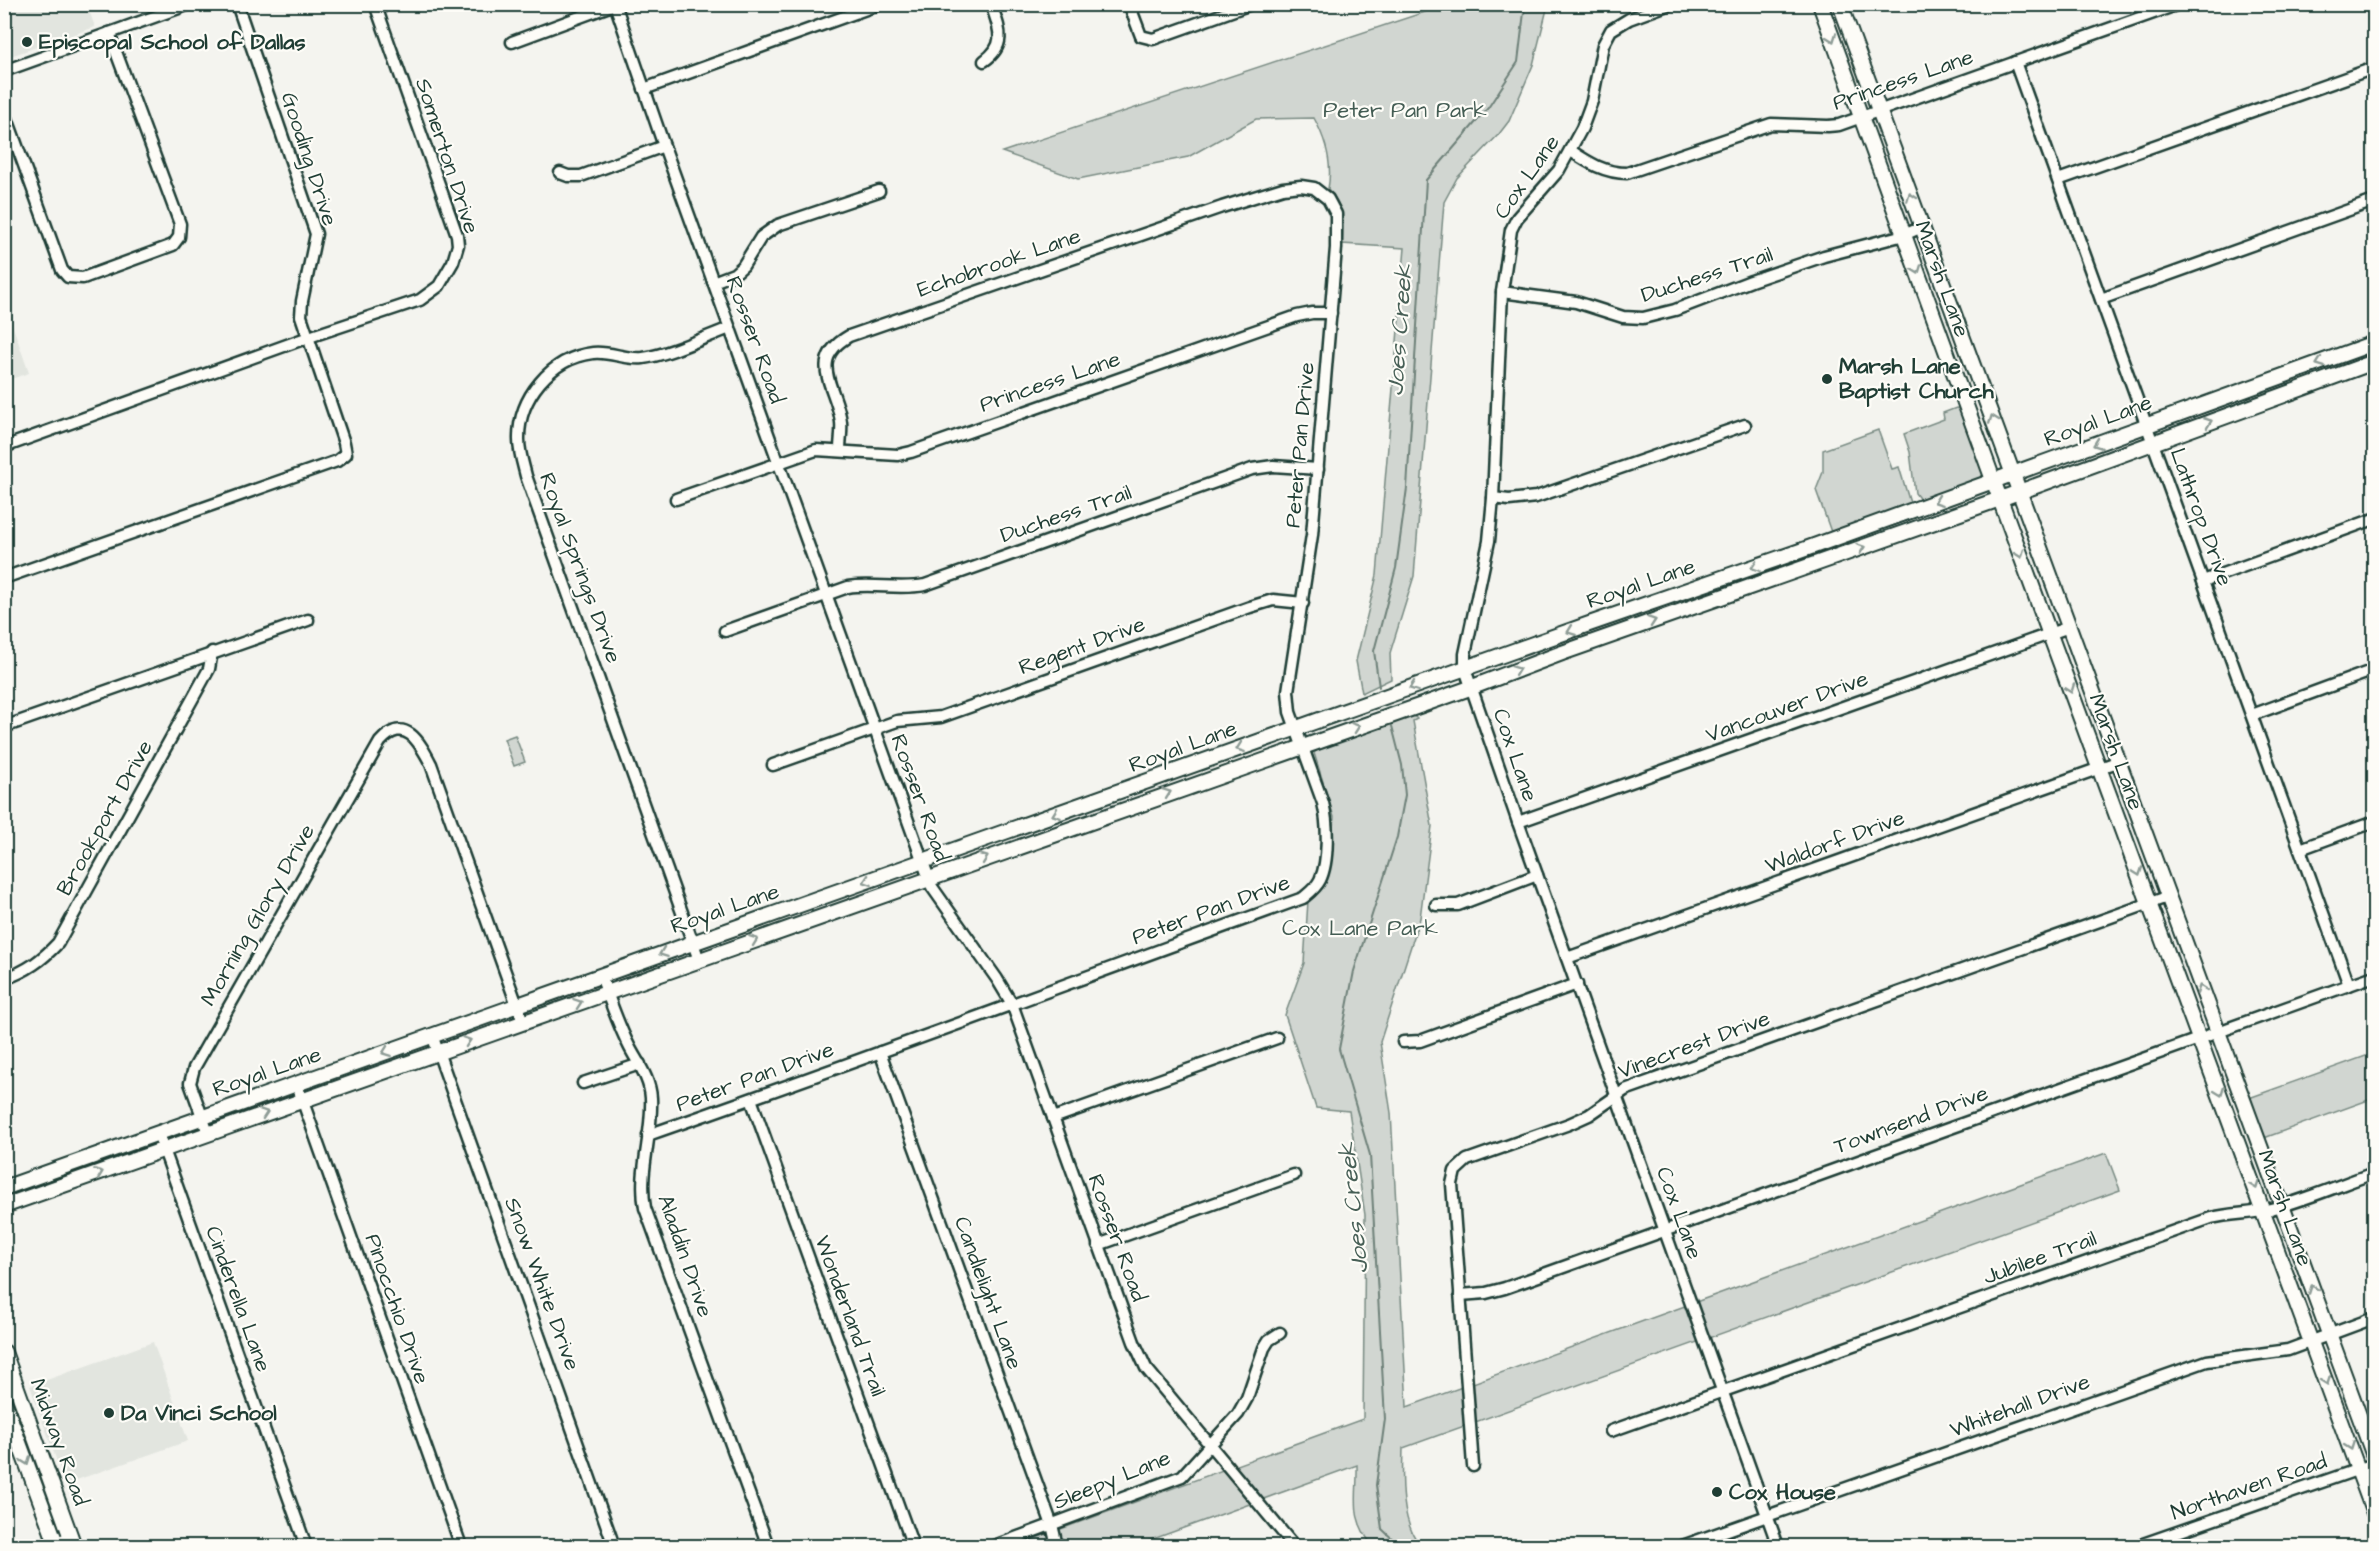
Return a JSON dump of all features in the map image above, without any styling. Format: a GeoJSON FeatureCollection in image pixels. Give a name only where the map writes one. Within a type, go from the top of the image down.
{"type":"FeatureCollection","features":[{"type":"Feature","properties":{"kind":"main road","name":"Marsh Lane"},"geometry":{"type":"LineString","coordinates":[[1820,4],[2374,1514]]}},
{"type":"Feature","properties":{"kind":"main road","name":"Marsh Lane"},"geometry":{"type":"LineString","coordinates":[[1840,4],[2374,1456]]}},
{"type":"Feature","properties":{"kind":"main road"},"geometry":{"type":"LineString","coordinates":[[1932,312],[1951,306]]}},
{"type":"Feature","properties":{"kind":"main road","name":"Royal Lane"},"geometry":{"type":"LineString","coordinates":[[4,1188],[1800,551],[2374,343]]}},
{"type":"Feature","properties":{"kind":"main road","name":"Royal Lane"},"geometry":{"type":"LineString","coordinates":[[4,1206],[2000,499],[2374,362]]}},
{"type":"Feature","properties":{"kind":"main road"},"geometry":{"type":"LineString","coordinates":[[1800,551],[1806,567]]}},
{"type":"Feature","properties":{"kind":"main road"},"geometry":{"type":"LineString","coordinates":[[1592,623],[1597,640]]}},
{"type":"Feature","properties":{"kind":"main road"},"geometry":{"type":"LineString","coordinates":[[71,1165],[78,1181]]}},
{"type":"Feature","properties":{"kind":"main road","name":"Midway Road"},"geometry":{"type":"LineString","coordinates":[[4,1352],[72,1542]]}},
{"type":"Feature","properties":{"kind":"main road","name":"Midway Road"},"geometry":{"type":"LineString","coordinates":[[4,1402],[52,1545]]}},
{"type":"Feature","properties":{"kind":"street"},"geometry":{"type":"LineString","coordinates":[[4,71],[110,33],[164,9],[190,4]]}},
{"type":"Feature","properties":{"kind":"street","name":"Gooding Drive"},"geometry":{"type":"LineString","coordinates":[[4,578],[337,461],[346,454],[301,316],[316,234],[237,4]]}},
{"type":"Feature","properties":{"kind":"street","name":"Somerton Drive"},"geometry":{"type":"LineString","coordinates":[[4,447],[309,337],[420,300],[439,286],[453,262],[458,245],[452,218],[375,4]]}},
{"type":"Feature","properties":{"kind":"street"},"geometry":{"type":"LineString","coordinates":[[512,42],[615,4]]}},
{"type":"Feature","properties":{"kind":"street","name":"Rosser Road"},"geometry":{"type":"LineString","coordinates":[[615,4],[928,878],[936,896],[997,979],[1012,1004],[1098,1245],[1146,1368],[1294,1546]]}},
{"type":"Feature","properties":{"kind":"street"},"geometry":{"type":"LineString","coordinates":[[644,89],[880,4]]}},
{"type":"Feature","properties":{"kind":"street"},"geometry":{"type":"LineString","coordinates":[[984,62],[992,56],[998,46],[1001,33],[991,4]]}},
{"type":"Feature","properties":{"kind":"street"},"geometry":{"type":"LineString","coordinates":[[1129,4],[1141,36],[1153,39],[1251,4]]}},
{"type":"Feature","properties":{"kind":"street","name":"Cox Lane"},"geometry":{"type":"LineString","coordinates":[[1670,4],[1618,24],[1606,37],[1592,101],[1571,151],[1559,170],[1513,224],[1502,292],[1489,541],[1465,654],[1465,669],[1615,1095],[1778,1546]]}},
{"type":"Feature","properties":{"kind":"street","name":"Princess Lane"},"geometry":{"type":"LineString","coordinates":[[1571,151],[1604,170],[1627,173],[1762,126],[1780,123],[1828,126],[1861,117],[2179,4]]}},
{"type":"Feature","properties":{"kind":"street"},"geometry":{"type":"LineString","coordinates":[[4,110],[62,270],[68,277],[83,278],[173,245],[179,237],[180,225],[110,33]]}},
{"type":"Feature","properties":{"kind":"street","name":"Lathrop Drive"},"geometry":{"type":"LineString","coordinates":[[2015,62],[2349,985]]}},
{"type":"Feature","properties":{"kind":"street"},"geometry":{"type":"LineString","coordinates":[[2058,180],[2374,68]]}},
{"type":"Feature","properties":{"kind":"street"},"geometry":{"type":"LineString","coordinates":[[560,173],[568,176],[581,176],[664,146]]}},
{"type":"Feature","properties":{"kind":"street","name":"Peter Pan Drive"},"geometry":{"type":"LineString","coordinates":[[648,1135],[880,1053],[1303,898],[1320,880],[1323,872],[1326,817],[1323,803],[1295,729],[1290,712],[1288,691],[1303,603],[1318,469],[1338,225],[1336,214],[1323,193],[1314,188],[1301,186],[1283,188]]}},
{"type":"Feature","properties":{"kind":"street","name":"Echobrook Lane"},"geometry":{"type":"LineString","coordinates":[[840,450],[841,422],[825,367],[831,350],[838,342],[849,336],[985,288],[1283,188]]}},
{"type":"Feature","properties":{"kind":"street"},"geometry":{"type":"LineString","coordinates":[[713,282],[734,274],[743,266],[761,237],[778,225],[879,191]]}},
{"type":"Feature","properties":{"kind":"street"},"geometry":{"type":"LineString","coordinates":[[2101,298],[2374,201]]}},
{"type":"Feature","properties":{"kind":"street","name":"Duchess Trail"},"geometry":{"type":"LineString","coordinates":[[1502,292],[1576,302],[1623,317],[1643,318],[1675,310],[1824,256],[1904,235],[1922,227]]}},
{"type":"Feature","properties":{"kind":"street","name":"Princess Lane"},"geometry":{"type":"LineString","coordinates":[[676,499],[778,461],[816,450],[840,450],[878,455],[898,455],[911,452],[1297,316],[1312,313],[1331,314]]}},
{"type":"Feature","properties":{"kind":"street","name":"Royal Springs Drive"},"geometry":{"type":"LineString","coordinates":[[699,960],[526,476],[519,439],[526,405],[536,387],[555,367],[591,353],[601,352],[632,358],[653,356],[730,328]]}},
{"type":"Feature","properties":{"kind":"street"},"geometry":{"type":"LineString","coordinates":[[1493,498],[1509,500],[1536,497],[1745,425]]}},
{"type":"Feature","properties":{"kind":"street","name":"Duchess Trail"},"geometry":{"type":"LineString","coordinates":[[725,631],[860,585],[912,587],[925,585],[1252,469],[1273,466],[1318,469]]}},
{"type":"Feature","properties":{"kind":"street"},"geometry":{"type":"LineString","coordinates":[[2203,581],[2374,519]]}},
{"type":"Feature","properties":{"kind":"street","name":"Regent Drive"},"geometry":{"type":"LineString","coordinates":[[773,765],[874,728],[910,718],[941,717],[1250,607],[1273,600],[1303,603]]}},
{"type":"Feature","properties":{"kind":"street"},"geometry":{"type":"LineString","coordinates":[[4,726],[308,620]]}},
{"type":"Feature","properties":{"kind":"street","name":"Vancouver Drive"},"geometry":{"type":"LineString","coordinates":[[1518,822],[2068,627]]}},
{"type":"Feature","properties":{"kind":"street","name":"Brookport Drive"},"geometry":{"type":"LineString","coordinates":[[4,979],[27,970],[43,959],[58,943],[209,669],[212,652]]}},
{"type":"Feature","properties":{"kind":"street"},"geometry":{"type":"LineString","coordinates":[[2252,715],[2374,670]]}},
{"type":"Feature","properties":{"kind":"street","name":"Morning Glory Drive"},"geometry":{"type":"LineString","coordinates":[[208,1132],[190,1083],[194,1068],[386,735],[399,730],[413,735],[431,764],[516,1007]]}},
{"type":"Feature","properties":{"kind":"street","name":"Waldorf Drive"},"geometry":{"type":"LineString","coordinates":[[1567,958],[2117,762]]}},
{"type":"Feature","properties":{"kind":"street"},"geometry":{"type":"LineString","coordinates":[[2301,849],[2374,822]]}},
{"type":"Feature","properties":{"kind":"street"},"geometry":{"type":"LineString","coordinates":[[1436,905],[1458,905],[1537,875]]}},
{"type":"Feature","properties":{"kind":"street","name":"Vinecrest Drive"},"geometry":{"type":"LineString","coordinates":[[1473,1466],[1452,1184],[1453,1176],[1460,1165],[1477,1156],[1569,1124],[1589,1114],[1615,1095],[2167,897]]}},
{"type":"Feature","properties":{"kind":"street","name":"Aladdin Drive"},"geometry":{"type":"LineString","coordinates":[[601,976],[627,1041],[650,1087],[651,1101],[642,1178],[645,1208],[768,1546]]}},
{"type":"Feature","properties":{"kind":"street","name":"Townsend Drive"},"geometry":{"type":"LineString","coordinates":[[1460,1294],[1486,1293],[1505,1288],[2374,976]]}},
{"type":"Feature","properties":{"kind":"street"},"geometry":{"type":"LineString","coordinates":[[1403,1042],[1420,1041],[1576,984]]}},
{"type":"Feature","properties":{"kind":"street"},"geometry":{"type":"LineString","coordinates":[[516,1007],[523,1022]]}},
{"type":"Feature","properties":{"kind":"street","name":"Snow White Drive"},"geometry":{"type":"LineString","coordinates":[[432,1035],[614,1546]]}},
{"type":"Feature","properties":{"kind":"street"},"geometry":{"type":"LineString","coordinates":[[1053,1118],[1277,1038]]}},
{"type":"Feature","properties":{"kind":"street","name":"Candlelight Lane"},"geometry":{"type":"LineString","coordinates":[[880,1053],[1052,1525],[1057,1546]]}},
{"type":"Feature","properties":{"kind":"street"},"geometry":{"type":"LineString","coordinates":[[583,1083],[640,1064]]}},
{"type":"Feature","properties":{"kind":"street","name":"Pinocchio Drive"},"geometry":{"type":"LineString","coordinates":[[297,1085],[461,1546]]}},
{"type":"Feature","properties":{"kind":"street","name":"Wonderland Trail"},"geometry":{"type":"LineString","coordinates":[[752,1099],[913,1546]]}},
{"type":"Feature","properties":{"kind":"street","name":"Cinderella Lane"},"geometry":{"type":"LineString","coordinates":[[158,1133],[306,1546]]}},
{"type":"Feature","properties":{"kind":"street","name":"Jubilee Trail"},"geometry":{"type":"LineString","coordinates":[[1611,1431],[2211,1218],[2283,1205],[2374,1173]]}},
{"type":"Feature","properties":{"kind":"street"},"geometry":{"type":"LineString","coordinates":[[1098,1245],[1294,1175]]}},
{"type":"Feature","properties":{"kind":"street","name":"Whitehall Drive"},"geometry":{"type":"LineString","coordinates":[[1682,1546],[2206,1361],[2272,1353],[2374,1318]]}},
{"type":"Feature","properties":{"kind":"street","name":"Sleepy Lane"},"geometry":{"type":"LineString","coordinates":[[994,1546],[1182,1476],[1238,1414],[1247,1398],[1264,1348],[1269,1340],[1280,1333]]}},
{"type":"Feature","properties":{"kind":"street"},"geometry":{"type":"LineString","coordinates":[[8,1419],[26,1413]]}},
{"type":"Feature","properties":{"kind":"street","name":"Northaven Road"},"geometry":{"type":"LineString","coordinates":[[2137,1546],[2374,1464]]}},
{"type":"Feature","properties":{"kind":"street"},"geometry":{"type":"LineString","coordinates":[[52,1545],[72,1542]]}},
{"type":"Feature","properties":{"kind":"shaded area","name":"Episcopal School of Dallas"},"geometry":{"type":"Polygon","coordinates":[[[4,5],[87,5],[95,27],[5,58],[4,5]]]}},
{"type":"Feature","properties":{"kind":"shaded area"},"geometry":{"type":"Polygon","coordinates":[[[4,301],[29,373],[5,381],[4,381],[4,301]]]}},
{"type":"Feature","properties":{"kind":"shaded area","name":"Da Vinci School"},"geometry":{"type":"Polygon","coordinates":[[[153,1342],[188,1441],[65,1484],[30,1386],[153,1342]]]}},
{"type":"Feature","properties":{"kind":"green space","name":"Peter Pan Park"},"geometry":{"type":"Polygon","coordinates":[[[1449,4],[1548,5],[1533,65],[1509,121],[1457,178],[1444,202],[1414,576],[1390,653],[1391,679],[1362,693],[1356,661],[1377,575],[1405,248],[1342,244],[1342,215],[1328,189],[1330,170],[1327,152],[1314,118],[1256,119],[1188,157],[1078,179],[1002,152],[1449,4]]]}},
{"type":"Feature","properties":{"kind":"green space"},"geometry":{"type":"Polygon","coordinates":[[[1956,408],[1961,410],[1984,473],[1979,480],[1921,501],[1915,493],[1910,452],[1904,434],[1944,419],[1943,413],[1956,408]]]}},
{"type":"Feature","properties":{"kind":"green space"},"geometry":{"type":"Polygon","coordinates":[[[1878,430],[1892,469],[1899,467],[1910,503],[1908,506],[1834,533],[1831,532],[1816,490],[1823,472],[1823,450],[1878,430]]]}},
{"type":"Feature","properties":{"kind":"green space","name":"Cox Lane Park"},"geometry":{"type":"Polygon","coordinates":[[[1413,715],[1417,719],[1413,721],[1432,826],[1420,918],[1380,1042],[1391,1113],[1407,1407],[2106,1153],[2120,1190],[1403,1448],[1406,1513],[1414,1536],[1421,1546],[1373,1546],[1365,1536],[1356,1507],[1357,1465],[1134,1546],[1014,1546],[1363,1419],[1365,1215],[1349,1111],[1316,1108],[1285,1015],[1304,963],[1308,901],[1325,884],[1329,872],[1334,817],[1314,753],[1319,748],[1413,715]]]}},
{"type":"Feature","properties":{"kind":"green space"},"geometry":{"type":"Polygon","coordinates":[[[515,735],[525,762],[514,766],[504,739],[515,735]]]}},
{"type":"Feature","properties":{"kind":"green space"},"geometry":{"type":"Polygon","coordinates":[[[2374,1053],[2374,1098],[2264,1138],[2249,1098],[2374,1053]]]}},
{"type":"Feature","properties":{"kind":"waterway","name":"Joes Creek"},"geometry":{"type":"LineString","coordinates":[[1379,687],[1374,651],[1396,568],[1407,488],[1426,180],[1488,108],[1518,62],[1525,4]]}},
{"type":"Feature","properties":{"kind":"waterway","name":"Joes Creek"},"geometry":{"type":"LineString","coordinates":[[1392,726],[1402,765],[1405,795],[1397,837],[1354,971],[1339,1049],[1370,1155],[1385,1419],[1376,1485],[1382,1529],[1400,1546]]}},
{"type":"Feature","properties":{"kind":"place","name":"Episcopal School of Dallas"},"geometry":{"type":"Point","coordinates":[27,42]}},
{"type":"Feature","properties":{"kind":"place","name":"Marsh Lane Baptist Church"},"geometry":{"type":"Point","coordinates":[1827,379]}},
{"type":"Feature","properties":{"kind":"place","name":"Da Vinci School"},"geometry":{"type":"Point","coordinates":[109,1413]}},
{"type":"Feature","properties":{"kind":"place","name":"Cox House"},"geometry":{"type":"Point","coordinates":[1717,1492]}}]}
